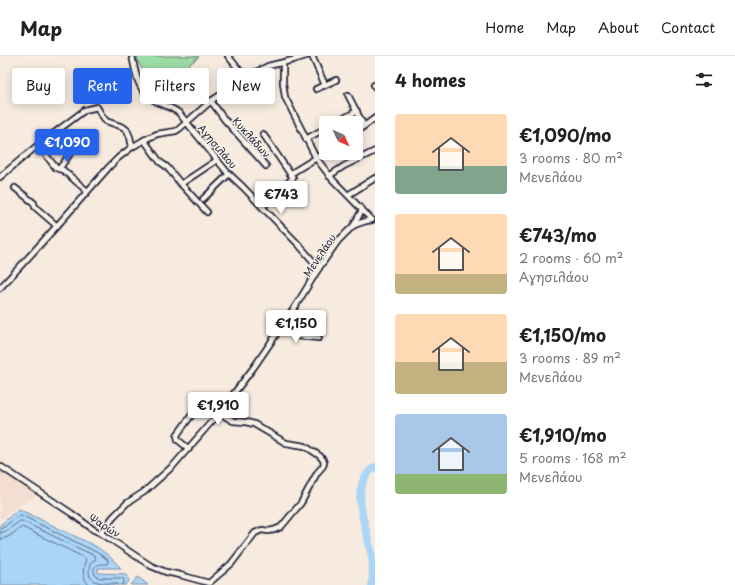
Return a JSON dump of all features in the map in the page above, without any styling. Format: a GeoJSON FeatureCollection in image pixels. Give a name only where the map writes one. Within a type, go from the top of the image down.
{"type":"FeatureCollection","features":[{"type":"Feature","properties":{"kind":"street","name":"Αγησιλάου"},"geometry":{"type":"LineString","coordinates":[[132,56],[138,82],[144,92],[154,100],[176,111],[229,174],[319,268]]}},
{"type":"Feature","properties":{"kind":"street"},"geometry":{"type":"LineString","coordinates":[[228,56],[237,68]]}},
{"type":"Feature","properties":{"kind":"street"},"geometry":{"type":"LineString","coordinates":[[264,68],[306,56]]}},
{"type":"Feature","properties":{"kind":"street"},"geometry":{"type":"LineString","coordinates":[[312,56],[325,85]]}},
{"type":"Feature","properties":{"kind":"street","name":"Μενελάου"},"geometry":{"type":"LineString","coordinates":[[283,63],[283,83],[285,94],[316,158],[330,176],[374,222]]}},
{"type":"Feature","properties":{"kind":"street"},"geometry":{"type":"LineString","coordinates":[[316,89],[336,80]]}},
{"type":"Feature","properties":{"kind":"street"},"geometry":{"type":"LineString","coordinates":[[348,94],[364,126],[375,118]]}},
{"type":"Feature","properties":{"kind":"street"},"geometry":{"type":"LineString","coordinates":[[0,288],[118,158],[144,140],[157,134],[176,130],[183,126],[217,97]]}},
{"type":"Feature","properties":{"kind":"street","name":"Κυκλάδων"},"geometry":{"type":"LineString","coordinates":[[211,101],[228,124],[266,166]]}},
{"type":"Feature","properties":{"kind":"street"},"geometry":{"type":"LineString","coordinates":[[1,174],[85,110],[97,107],[106,121],[125,128],[130,135],[132,148]]}},
{"type":"Feature","properties":{"kind":"street"},"geometry":{"type":"LineString","coordinates":[[348,116],[357,111]]}},
{"type":"Feature","properties":{"kind":"street"},"geometry":{"type":"LineString","coordinates":[[306,139],[319,132]]}},
{"type":"Feature","properties":{"kind":"street"},"geometry":{"type":"LineString","coordinates":[[262,207],[292,179],[264,134]]}},
{"type":"Feature","properties":{"kind":"street"},"geometry":{"type":"LineString","coordinates":[[144,140],[160,162],[207,212]]}},
{"type":"Feature","properties":{"kind":"street"},"geometry":{"type":"LineString","coordinates":[[38,145],[56,168],[62,170],[87,191]]}},
{"type":"Feature","properties":{"kind":"street"},"geometry":{"type":"LineString","coordinates":[[58,169],[72,150]]}},
{"type":"Feature","properties":{"kind":"street"},"geometry":{"type":"LineString","coordinates":[[330,176],[344,166],[375,151]]}},
{"type":"Feature","properties":{"kind":"street"},"geometry":{"type":"LineString","coordinates":[[290,174],[319,156]]}},
{"type":"Feature","properties":{"kind":"street"},"geometry":{"type":"LineString","coordinates":[[181,184],[217,160]]}},
{"type":"Feature","properties":{"kind":"street"},"geometry":{"type":"LineString","coordinates":[[203,200],[229,174]]}},
{"type":"Feature","properties":{"kind":"street"},"geometry":{"type":"LineString","coordinates":[[348,195],[375,178]]}},
{"type":"Feature","properties":{"kind":"street"},"geometry":{"type":"LineString","coordinates":[[15,188],[34,203],[35,207],[57,226]]}},
{"type":"Feature","properties":{"kind":"street"},"geometry":{"type":"LineString","coordinates":[[353,226],[362,210]]}},
{"type":"Feature","properties":{"kind":"street","name":"Μενελάου"},"geometry":{"type":"LineString","coordinates":[[101,533],[113,517],[127,503],[144,492],[173,466],[219,413],[254,367],[283,325],[338,240],[353,226],[361,222],[374,222]]}},
{"type":"Feature","properties":{"kind":"street"},"geometry":{"type":"LineString","coordinates":[[283,325],[294,335],[320,338]]}},
{"type":"Feature","properties":{"kind":"street"},"geometry":{"type":"LineString","coordinates":[[189,448],[178,440],[177,435],[196,409]]}},
{"type":"Feature","properties":{"kind":"street","name":"Ψαρών"},"geometry":{"type":"LineString","coordinates":[[0,466],[94,530],[101,533],[151,566],[166,572],[209,583],[231,564],[255,533],[262,530],[274,530],[281,527],[285,523],[301,502],[324,463],[320,456],[305,446],[286,442],[254,424],[233,421],[219,413]]}},
{"type":"Feature","properties":{"kind":"shaded area"},"geometry":{"type":"Polygon","coordinates":[[[0,469],[38,495],[16,507],[0,520],[0,469]]]}},
{"type":"Feature","properties":{"kind":"green space"},"geometry":{"type":"Polygon","coordinates":[[[137,56],[199,57],[184,68],[142,68],[138,62],[137,56]]]}},
{"type":"Feature","properties":{"kind":"water"},"geometry":{"type":"Polygon","coordinates":[[[19,509],[97,547],[121,568],[98,568],[98,573],[126,574],[129,581],[126,585],[0,585],[0,525],[19,509]]]}},
{"type":"Feature","properties":{"kind":"water"},"geometry":{"type":"Polygon","coordinates":[[[138,577],[148,585],[131,585],[138,577]]]}},
{"type":"Feature","properties":{"kind":"waterway"},"geometry":{"type":"LineString","coordinates":[[372,585],[372,557],[361,509],[360,497],[362,485],[366,475],[375,467]]}}]}
